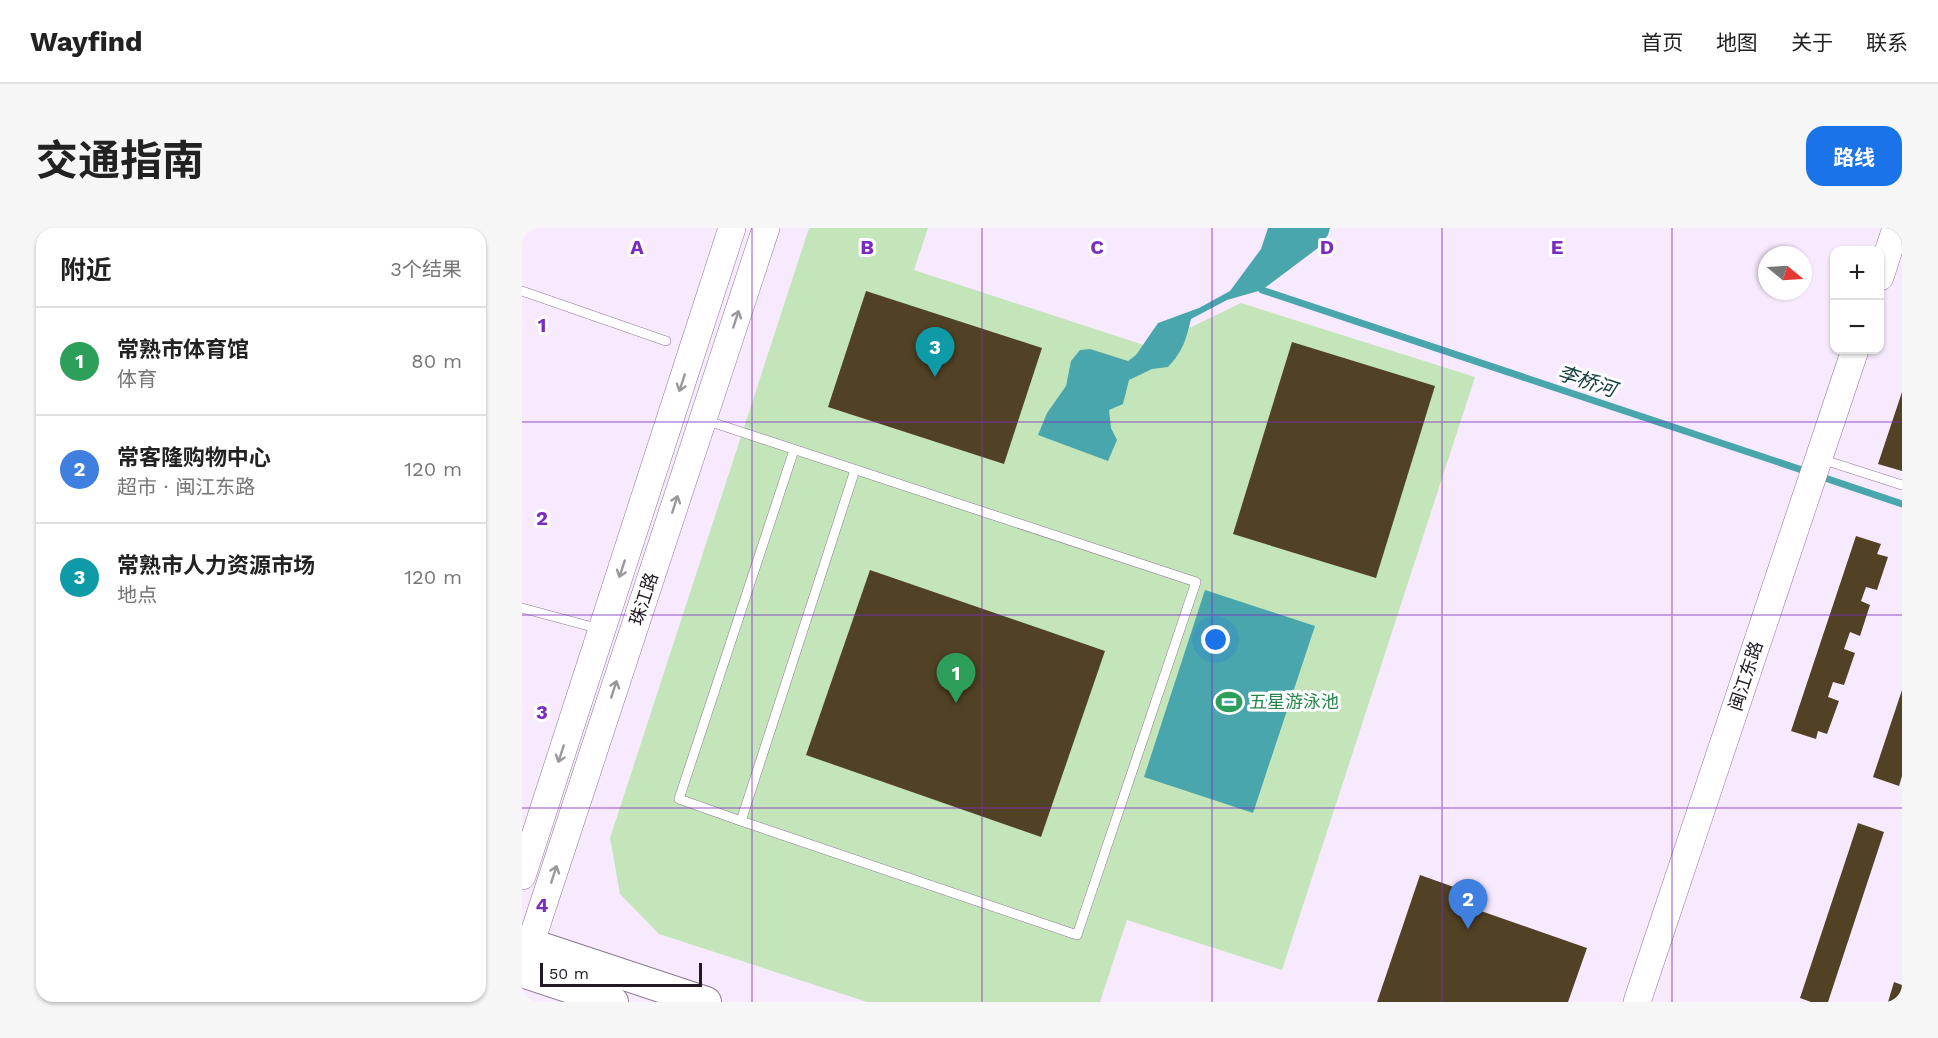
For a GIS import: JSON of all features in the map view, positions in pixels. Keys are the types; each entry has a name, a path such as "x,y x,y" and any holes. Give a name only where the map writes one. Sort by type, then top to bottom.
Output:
{"main road":[{"name":"珠江路","path":"524,957 766,228"},
{"path":"1884,265 1896,228"},
{"name":"珠江路","path":"522,876 602,630 727,230"},
{"name":"闽江东路","path":"1637,1002 1854,354"},
{"path":"524,957 614,1002"},
{"path":"524,957 706,1002"}],"lane":[{"path":"522,291 666,341"},
{"path":"703,419 1196,582 1077,935 679,799 794,450"},
{"path":"1819,458 1902,484"},
{"path":"741,821 855,470"},
{"path":"522,608 602,630"}],"green space":[{"path":"809,228 928,228 914,270 1150,347 1241,303 1475,377 1282,970 1127,920 1100,1002 867,1002 659,934 620,894 610,838"}],"water":[{"path":"1268,228 1330,228 1328,235 1318,248 1262,290 1227,300 1191,319 1183,345 1168,367 1152,369 1129,380 1123,404 1109,410 1111,428 1117,440 1108,461 1038,435 1047,413 1066,386 1071,361 1080,350 1090,349 1128,361 1136,355 1158,323 1199,308 1230,291 1261,249"},
{"name":"五星游泳池","path":"1205,590 1315,626 1253,813 1144,777"}],"building":[{"path":"866,291 1042,348 1004,464 828,407"},
{"path":"1292,342 1435,386 1376,578 1233,534"},
{"path":"1902,392 1902,471 1878,464"},
{"path":"1856,536 1881,544 1877,554 1888,557 1877,590 1866,587 1861,601 1870,605 1860,636 1850,632 1844,649 1855,653 1844,685 1833,682 1828,697 1839,701 1827,734 1818,731 1816,739 1791,731"},
{"path":"870,570 1105,651 1041,837 806,755"},
{"path":"1902,690 1902,776 1899,786 1873,777"},
{"path":"1858,823 1884,832 1828,1002 1811,1002 1800,998"},
{"path":"1420,875 1485,898 1481,911 1587,948 1568,1002 1377,1002"},
{"path":"1894,982 1902,985 1902,1002 1888,1002"}],"waterway":[{"name":"李桥河","path":"1262,290 1808,472"},
{"name":"李桥河","path":"1819,476 1902,504"}],"place":[{"name":"常熟市人力资源市场","path":"935,377"},
{"name":"五星游泳池","path":"1229,702"},
{"name":"常熟市体育馆","path":"956,703"},
{"name":"常客隆购物中心","path":"1468,929"}]}
